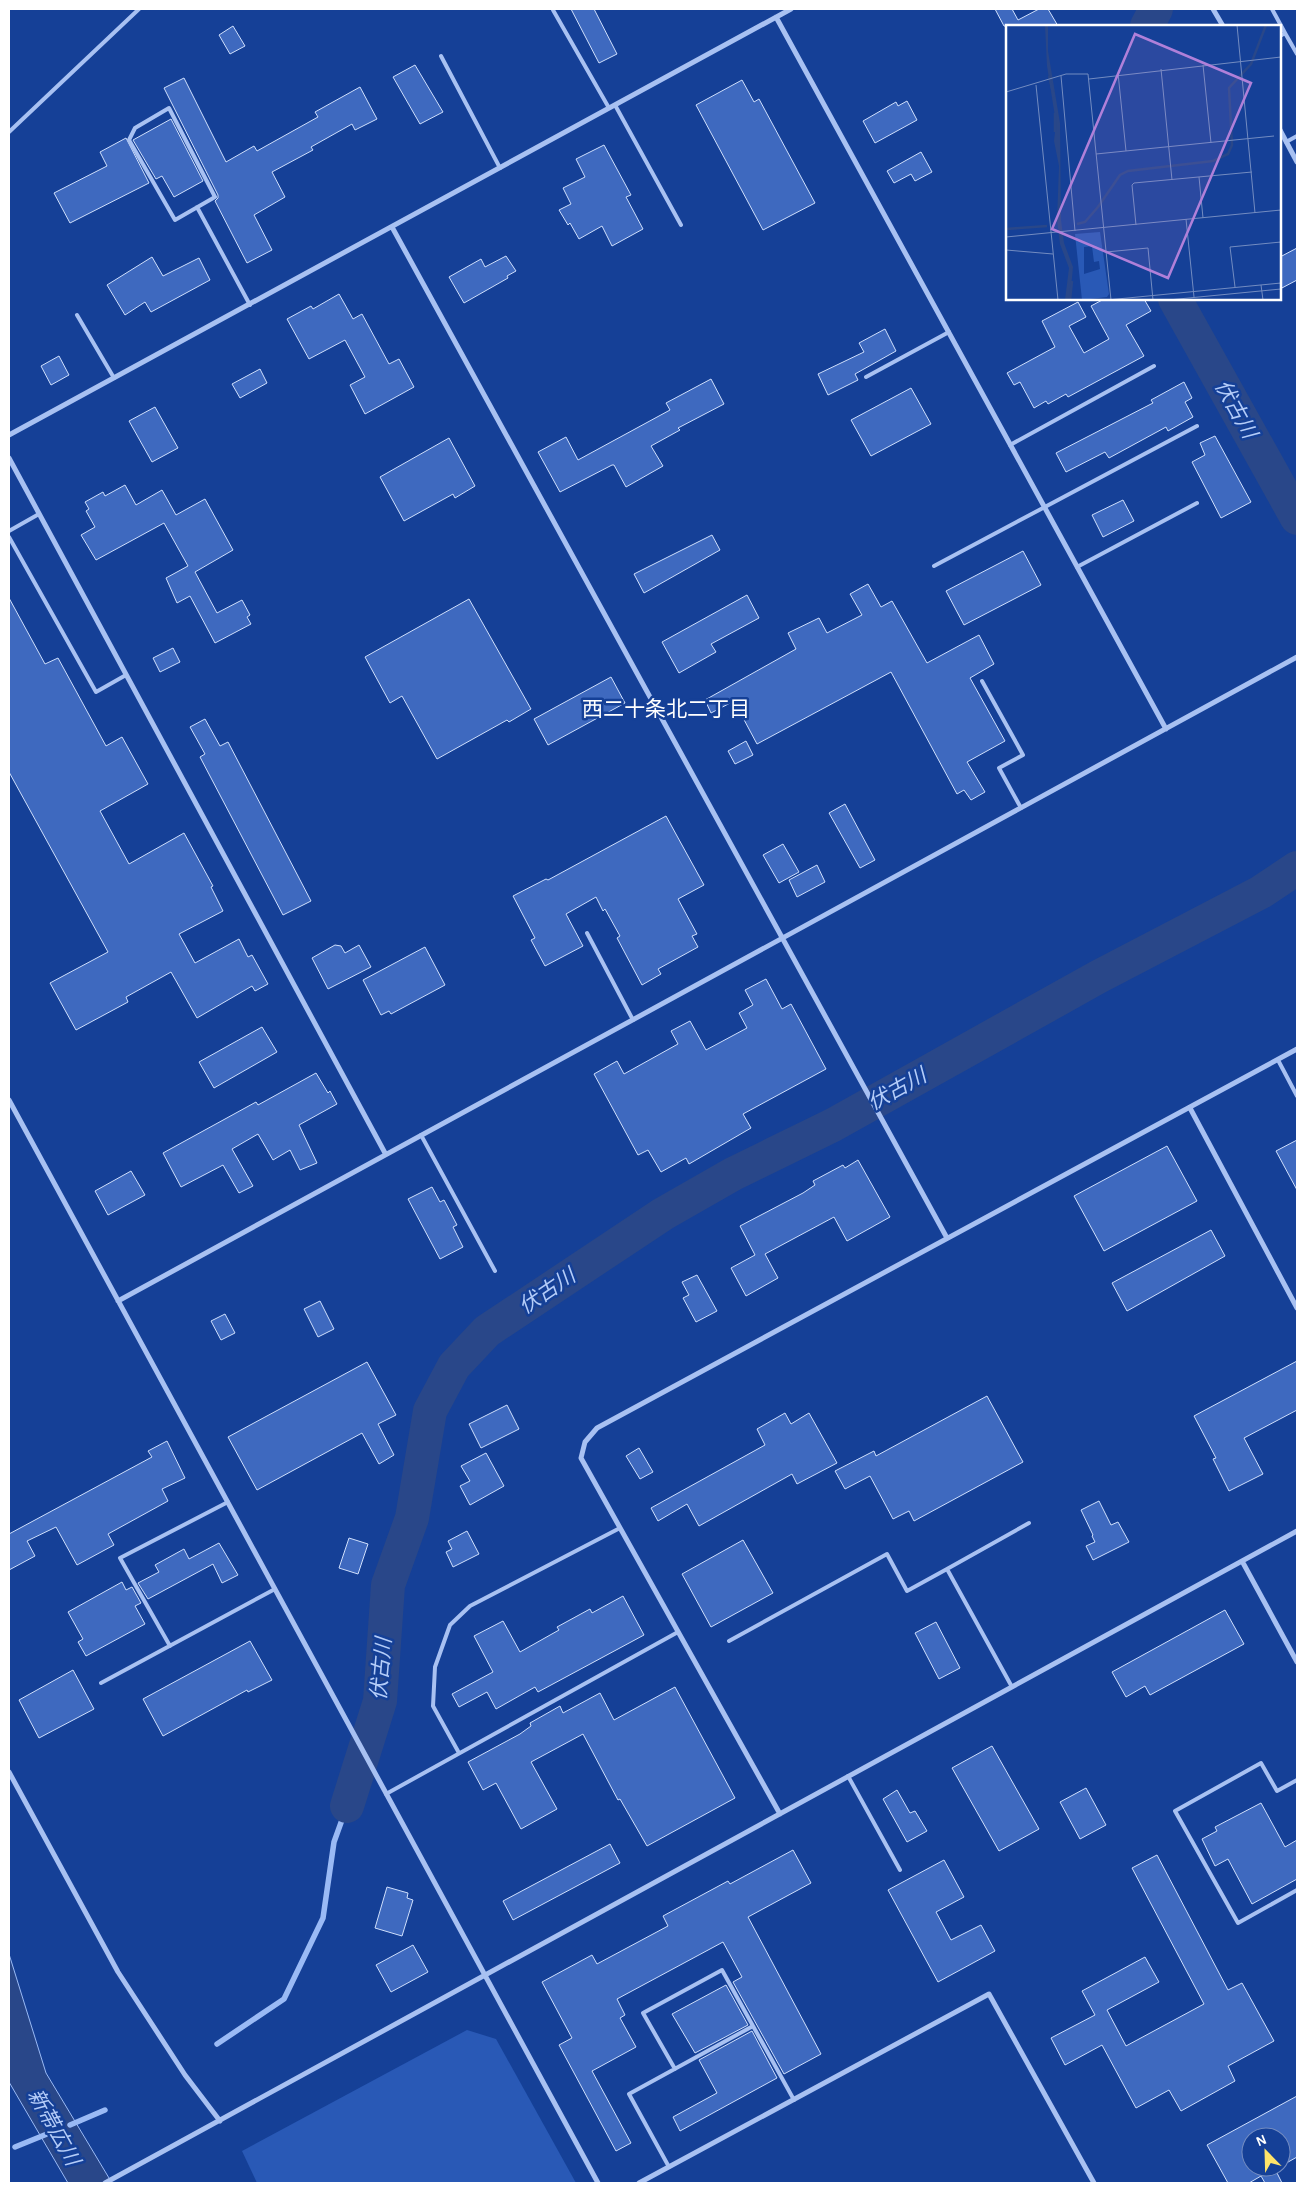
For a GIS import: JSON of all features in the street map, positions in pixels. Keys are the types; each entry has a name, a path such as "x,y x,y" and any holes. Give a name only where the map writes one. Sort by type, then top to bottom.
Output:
{"street":[{"path":"9,435 791,9"},
{"path":"1213,9 1222,25"},
{"path":"776,17 1166,730"},
{"path":"1281,132 1297,162"},
{"path":"392,227 947,1238"},
{"path":"9,458 385,1153"},
{"path":"118,1301 385,1153 783,939 1297,657"},
{"path":"780,1814 581,1458 586,1442 598,1428 1297,1049"},
{"path":"9,1100 598,2183"},
{"path":"1190,1108 1297,1308"},
{"path":"105,2183 1297,1530"},
{"path":"1242,1560 1297,1662"},
{"path":"9,1772 118,1972 185,2075 220,2121"},
{"path":"639,2183 989,1994 1094,2183"}],"lane":[{"path":"9,132 139,9"},
{"path":"1272,9 1281,25"},
{"path":"554,10 681,225"},
{"path":"1281,26 1297,54"},
{"path":"1281,35 1285,33"},
{"path":"441,56 500,168"},
{"path":"169,108 215,197 197,208 175,220 129,140 135,128 169,108"},
{"path":"1286,142 1297,136"},
{"path":"197,208 250,304"},
{"path":"77,314 114,378"},
{"path":"866,377 949,332"},
{"path":"1010,444 1154,366"},
{"path":"934,566 1197,426"},
{"path":"1077,566 1197,503"},
{"path":"9,531 39,514"},
{"path":"9,537 96,692 126,675"},
{"path":"982,681 1023,755 999,768 1021,809"},
{"path":"587,933 633,1020"},
{"path":"1278,1060 1297,1096"},
{"path":"421,1134 495,1272"},
{"path":"170,1646 120,1558 228,1502"},
{"path":"730,1641 887,1554 907,1591 1029,1523"},
{"path":"459,1753 432,1706 435,1667 450,1625 470,1606 620,1528"},
{"path":"947,1569 1012,1687"},
{"path":"101,1683 275,1589"},
{"path":"386,1794 678,1632"},
{"path":"1297,1780 1277,1791 1261,1763 1175,1811 1238,1923 1297,1890"},
{"path":"848,1776 900,1870"},
{"path":"675,2069 643,2013 722,1970 794,2100"},
{"path":"669,2167 628,2094 753,2026"}],"shaded area":[{"path":"467,2030 496,2039 576,2183 257,2183 242,2151"}],"water":[{"name":"新帯広川","path":"9,1954 46,2073 112,2183 68,2183 9,2082"}],"building":[{"path":"571,9 594,9 617,54 599,63"},
{"path":"995,9 1012,9 1018,20 1039,9 1048,9 1057,25 1006,25 1004,26"},
{"path":"233,26 245,46 230,54 219,35"},
{"path":"415,65 443,112 420,124 393,77"},
{"path":"184,78 226,162 254,146 257,151 318,117 315,112 360,87 377,119 355,130 352,124 311,147 313,150 272,172 285,197 254,215 272,250 247,263 215,201 218,195 164,88"},
{"path":"742,80 754,102 759,99 815,203 763,230 696,105"},
{"path":"907,101 917,120 875,143 863,121 896,102 898,106"},
{"path":"171,119 203,181 174,197 162,176 156,179 133,140"},
{"path":"126,138 149,183 70,223 54,193 107,166 100,152"},
{"path":"604,145 631,195 626,197 643,229 612,246 602,226 579,239 570,223 568,225 559,210 571,204 563,188 585,177 576,159"},
{"path":"921,152 932,172 915,181 911,174 894,183 887,171"},
{"path":"1297,248 1297,280 1281,288 1281,256"},
{"path":"506,256 516,271 507,276 508,278 464,303 449,277 481,259 485,267"},
{"path":"152,257 163,276 199,258 210,280 151,312 145,302 125,315 107,285"},
{"path":"339,294 353,319 362,314 389,364 399,359 414,387 365,414 350,385 365,377 345,340 309,359 287,319 311,306 313,309"},
{"path":"1102,300 1145,300 1151,311 1126,325 1144,356 1068,397 1066,394 1048,404 1046,401 1034,408 1020,382 1014,385 1007,373 1055,347 1042,321 1078,302 1086,317 1069,326 1084,353 1109,339 1091,306"},
{"path":"885,329 896,351 855,374 858,380 828,395 818,374 864,352 859,343"},
{"path":"59,356 69,375 51,385 41,366"},
{"path":"260,369 267,383 240,398 232,384"},
{"path":"711,379 724,404 678,428 680,430 651,446 663,466 626,487 614,465 612,465 560,492 538,452 566,437 578,460 670,410 666,403"},
{"path":"1184,382 1192,398 1185,402 1193,417 1168,431 1166,427 1109,458 1105,452 1066,472 1056,453 1153,403 1151,400"},
{"path":"911,388 931,424 871,456 851,420"},
{"path":"155,407 178,448 152,462 129,421"},
{"path":"1215,436 1251,502 1221,518 1192,462 1205,455 1200,443"},
{"path":"449,438 475,486 455,498 453,494 404,521 380,477"},
{"path":"125,485 136,505 162,490 176,515 205,499 233,550 195,572 217,613 242,600 250,615 247,617 251,624 215,643 190,596 177,603 166,578 188,566 164,523 96,560 81,535 95,527 86,511 89,509 85,502 103,492 105,496"},
{"path":"1123,500 1134,521 1103,537 1092,515"},
{"path":"712,535 720,550 644,593 634,574"},
{"path":"1023,551 1041,585 964,625 946,591"},
{"path":"868,584 881,607 892,601 927,663 979,635 994,664 970,678 1005,741 967,762 985,792 971,800 964,790 957,794 891,672 757,744 734,701 711,713 705,700 796,649 788,633 819,618 827,633 862,615 850,594"},
{"path":"747,595 759,618 711,644 716,652 679,673 662,642"},
{"path":"9,598 45,664 58,658 106,746 122,737 148,784 100,811 129,864 184,833 213,886 211,887 223,911 179,934 195,963 239,939 248,957 252,955 268,984 255,991 252,986 197,1018 171,972 126,997 128,1002 76,1030 50,983 108,952 9,772"},
{"path":"469,599 531,709 509,722 507,720 437,759 402,696 390,703 365,657"},
{"path":"173,648 180,662 160,672 153,658"},
{"path":"611,677 625,703 548,745 534,719"},
{"path":"205,719 220,746 228,742 311,901 283,915 200,757 205,754 190,727"},
{"path":"746,741 753,755 735,764 728,751"},
{"path":"845,804 875,860 860,868 829,813"},
{"path":"666,816 704,885 678,899 697,934 692,936 698,947 658,969 661,974 642,985 617,938 620,936 596,897 566,914 583,946 545,966 531,940 535,938 513,896 546,879 548,880"},
{"path":"783,844 799,872 779,883 763,855"},
{"path":"817,865 825,882 797,897 789,880"},
{"path":"335,945 341,946 345,953 359,945 371,967 328,989 312,958"},
{"path":"425,947 445,985 391,1014 389,1011 381,1015 363,980"},
{"path":"766,979 782,1009 791,1004 826,1069 743,1114 751,1128 689,1164 686,1158 661,1172 648,1150 638,1155 594,1074 617,1061 624,1074 678,1044 671,1031 690,1021 706,1050 747,1028 739,1013 753,1005 745,990"},
{"path":"262,1027 277,1052 214,1088 199,1062"},
{"path":"316,1073 337,1104 299,1125 317,1163 300,1170 290,1150 273,1160 258,1134 232,1149 253,1186 239,1193 223,1165 181,1187 163,1153 256,1102 258,1105"},
{"path":"1297,1140 1297,1190 1276,1151"},
{"path":"1167,1146 1197,1201 1104,1251 1074,1196"},
{"path":"858,1160 890,1217 847,1241 834,1217 765,1254 778,1278 746,1296 731,1268 755,1255 740,1226 803,1193 815,1185 813,1181 843,1165 845,1168"},
{"path":"131,1171 145,1195 108,1215 95,1191"},
{"path":"432,1187 440,1202 444,1200 457,1225 453,1227 463,1247 440,1259 408,1199"},
{"path":"1211,1230 1225,1256 1127,1311 1112,1283"},
{"path":"697,1275 717,1311 696,1322 683,1298 689,1295 682,1282"},
{"path":"320,1301 334,1329 318,1337 304,1309"},
{"path":"225,1314 235,1333 221,1340 211,1321"},
{"path":"1297,1361 1297,1410 1244,1438 1263,1474 1229,1491 1213,1459 1216,1458 1194,1416"},
{"path":"367,1362 396,1415 378,1424 394,1455 379,1464 362,1433 257,1490 228,1437"},
{"path":"987,1396 1023,1462 914,1521 909,1511 893,1519 870,1476 845,1489 835,1471 874,1451 876,1456"},
{"path":"507,1405 519,1429 481,1448 469,1424"},
{"path":"785,1413 791,1424 809,1413 837,1463 797,1484 792,1474 699,1526 687,1504 658,1521 651,1508 765,1445 757,1429"},
{"path":"167,1441 185,1478 162,1489 168,1501 108,1534 114,1545 77,1565 56,1527 27,1541 35,1556 9,1570 9,1534 152,1457 148,1451"},
{"path":"639,1448 653,1472 640,1479 626,1456"},
{"path":"486,1453 504,1486 470,1505 460,1486 470,1481 461,1466"},
{"path":"1099,1501 1111,1525 1118,1522 1129,1542 1093,1560 1086,1546 1095,1542 1081,1510"},
{"path":"467,1531 479,1554 453,1567 446,1552 452,1549 448,1541"},
{"path":"349,1538 368,1544 358,1574 339,1568"},
{"path":"743,1540 773,1593 711,1627 682,1574"},
{"path":"219,1543 238,1575 222,1583 213,1564 148,1599 138,1583 159,1572 155,1565 184,1549 189,1559"},
{"path":"122,1582 126,1590 132,1587 141,1603 135,1606 145,1624 86,1656 78,1642 83,1639 68,1612"},
{"path":"623,1596 644,1635 538,1692 535,1687 496,1709 487,1692 459,1707 452,1694 493,1672 474,1636 503,1621 520,1652 559,1630 557,1627 590,1609 592,1613"},
{"path":"1225,1610 1244,1644 1150,1695 1145,1686 1126,1697 1112,1672"},
{"path":"936,1622 960,1668 939,1679 915,1633"},
{"path":"250,1641 272,1680 248,1692 247,1690 163,1736 143,1699"},
{"path":"73,1670 94,1709 39,1738 19,1700"},
{"path":"675,1687 735,1798 647,1846 620,1799 618,1800 583,1734 531,1762 557,1809 521,1829 496,1783 483,1790 468,1762 520,1734 531,1726 530,1723 560,1706 563,1713 600,1693 614,1720"},
{"path":"992,1746 1039,1829 999,1851 952,1768"},
{"path":"1086,1788 1106,1825 1080,1839 1060,1802"},
{"path":"897,1790 910,1813 915,1811 927,1831 907,1842 883,1799"},
{"path":"1261,1803 1285,1847 1297,1840 1297,1879 1252,1904 1228,1859 1215,1866 1202,1839 1217,1831 1215,1827"},
{"path":"610,1844 620,1863 513,1920 503,1901"},
{"path":"793,1850 811,1883 748,1917 821,2054 784,2074 733,1982 742,1977 723,1942 617,1999 625,2015 620,2018 636,2047 592,2071 631,2143 616,2151 559,2045 572,2038 542,1982 592,1955 597,1964 668,1926 663,1916 728,1881 730,1884"},
{"path":"1157,1855 1228,1990 1242,1983 1274,2041 1228,2066 1235,2081 1181,2111 1169,2090 1136,2108 1102,2045 1065,2065 1051,2038 1095,2015 1082,1991 1145,1957 1159,1982 1107,2010 1126,2046 1204,2004 1132,1868"},
{"path":"944,1860 964,1897 936,1912 951,1940 981,1925 995,1951 938,1982 888,1890"},
{"path":"387,1887 408,1893 407,1898 413,1900 402,1936 375,1928"},
{"path":"413,1945 428,1972 391,1992 376,1965"},
{"path":"726,1985 748,2025 695,2053 672,2014"},
{"path":"752,2031 777,2078 680,2131 673,2117 717,2093 699,2060"},
{"path":"1297,2096 1297,2157 1291,2160 1291,2127 1241,2127 1241,2177 1259,2177 1249,2183 1228,2183 1207,2145"},
{"path":"1262,2177 1279,2177 1282,2183 1265,2183"}],"waterway":[{"name":"伏古川","path":"1148,25 1156,9"},
{"name":"伏古川","path":"1176,300 1297,518"},
{"name":"伏古川","path":"347,1806 380,1701 388,1585 412,1518 430,1411 454,1366 487,1331 663,1214 733,1174 833,1125 1098,977 1261,892 1297,868"},
{"name":"伏古川","path":"217,2044 284,1999 323,1918 334,1842 347,1806"},
{"name":"伏古川","path":"70,2125 105,2110"},
{"name":"伏古川","path":"15,2147 47,2134"}],"district":[{"name":"西二十条北二丁目","path":"666,709"}]}
